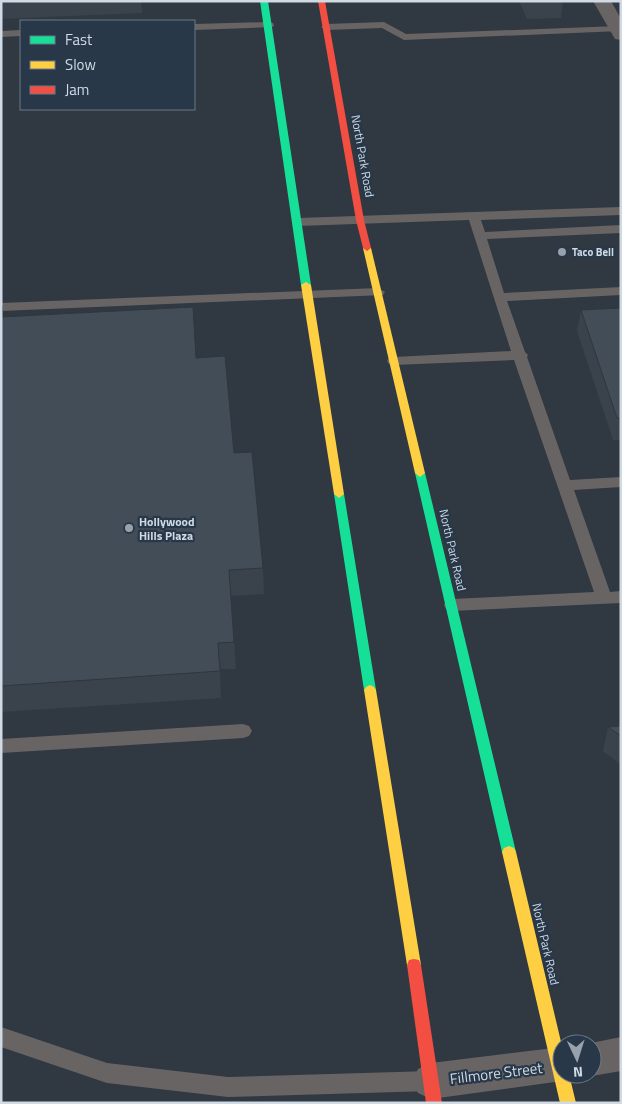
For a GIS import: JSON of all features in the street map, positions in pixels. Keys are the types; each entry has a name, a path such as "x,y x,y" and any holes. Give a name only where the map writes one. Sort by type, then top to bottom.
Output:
{"street":[{"path":"264,1 298,222 307,296 433,1092"},
{"name":"North Park Road","path":"321,1 360,220 452,605 563,1034"},
{"path":"602,1 619,32"},
{"name":"Fillmore Street","path":"602,1057 621,1054"},
{"name":"Fillmore Street","path":"433,1092 552,1067"},
{"name":"North Park Road","path":"568,1103 569,1084"}],"lane":[{"path":"195,27 269,25"},
{"path":"326,27 384,25 404,38 619,32"},
{"path":"1,34 20,33"},
{"path":"298,222 621,211"},
{"path":"452,605 612,597 564,485 499,297 474,216"},
{"path":"480,236 621,229"},
{"path":"499,297 621,291"},
{"path":"1,307 378,292"},
{"path":"394,361 520,355"},
{"path":"564,485 621,482"},
{"path":"1,746 243,730"},
{"path":"1,1038 107,1073 228,1088 433,1092"}],"building":[{"name":"Hollywood Hills Plaza","path":"193,307 196,358 225,356 234,453 252,452 263,568 229,570 234,642 218,643 220,671 1,686 1,317"},
{"path":"621,308 621,418 617,418 581,310"},
{"path":"621,726 621,736 608,727"}],"traffic: fast":[{"path":"264,1 306,285"},
{"path":"420,473 509,852"},
{"path":"339,494 370,690"}],"traffic: slow":[{"path":"367,248 420,473"},
{"path":"306,285 339,494"},
{"path":"370,690 414,965"},
{"path":"509,852 568,1103"}],"traffic: jam":[{"path":"321,1 360,220 367,248"},
{"path":"414,965 434,1103"}],"place":[{"name":"Taco Bell","path":"562,252"},
{"name":"Hollywood Hills Plaza","path":"129,528"}]}
